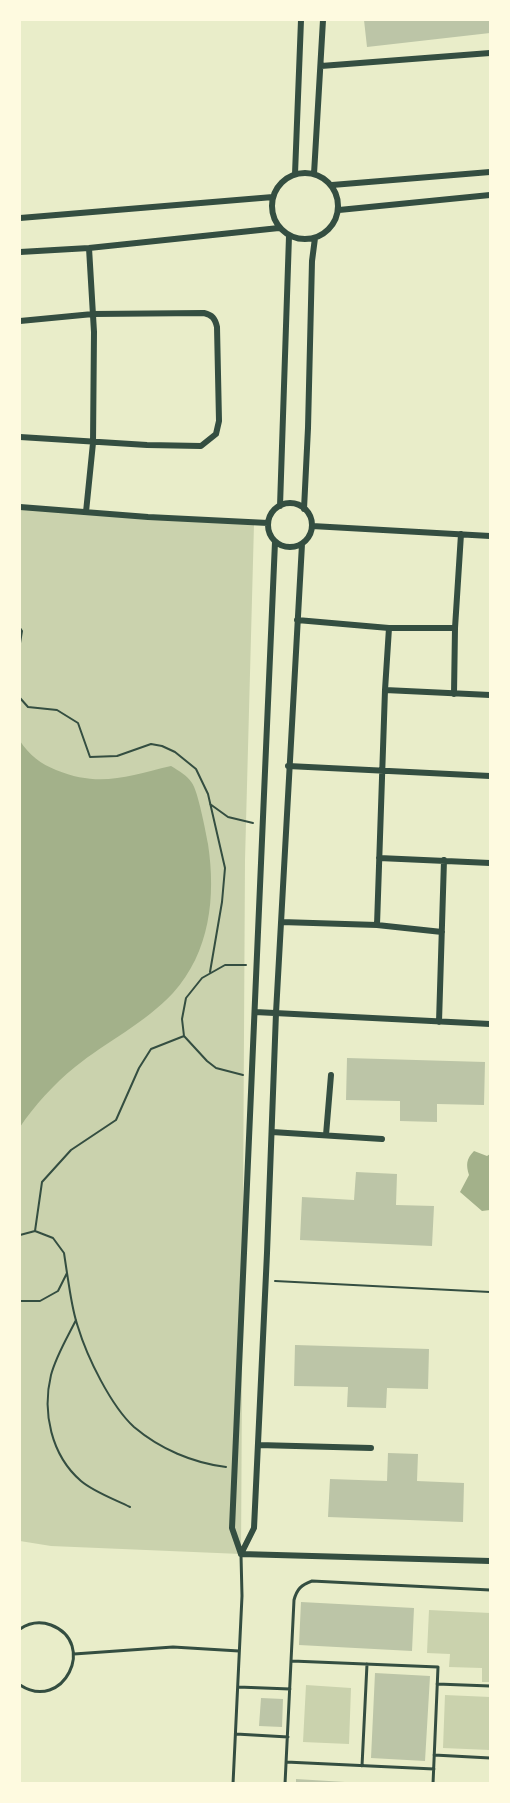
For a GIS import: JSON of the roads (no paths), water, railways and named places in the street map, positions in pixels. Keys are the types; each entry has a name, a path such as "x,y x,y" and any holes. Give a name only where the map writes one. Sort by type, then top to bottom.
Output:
{"street":[{"path":"296,174 302,20"},
{"path":"314,174 323,20"},
{"path":"321,66 490,53"},
{"path":"332,185 490,172"},
{"path":"296,174 314,174 332,185 338,196 339,210 335,222 327,232 315,238 302,240 290,236 279,228 273,217 273,197 275,190 284,180 296,174"},
{"path":"339,210 490,195"},
{"path":"20,218 273,197"},
{"path":"20,252 89,248 279,228"},
{"path":"280,506 290,236"},
{"path":"304,508 292,504 280,506 272,513 268,523 269,533 275,542 285,547 302,544 307,539 312,526 311,519 304,508 312,261 315,238"},
{"path":"86,512 93,442 93,314 89,248"},
{"path":"20,321 93,314 204,312 211,315 217,327 219,421 216,434 201,446 20,437"},
{"path":"20,507 268,523"},
{"path":"312,526 490,536"},
{"path":"454,694 455,628 461,534"},
{"path":"241,1554 232,1528 234,1468 275,542"},
{"path":"241,1554 254,1528 288,766 302,544"},
{"path":"297,620 390,628 455,628"},
{"path":"377,926 385,690 390,628"},
{"path":"385,690 490,695"},
{"path":"288,766 490,776"},
{"path":"379,858 490,862"},
{"path":"439,1022 444,861"},
{"path":"281,922 377,926 442,932"},
{"path":"255,1012 490,1024"},
{"path":"326,1135 331,1075"},
{"path":"272,1132 382,1139"},
{"path":"258,1445 371,1448"},
{"path":"241,1554 490,1561"}],"lane":[{"path":"233,1784 242,1596 241,1554"},
{"path":"285,1784 294,1600 296,1592 302,1585 312,1581 490,1590"},
{"path":"20,1629 35,1623 46,1623 57,1627 65,1634 74,1654 73,1666 68,1677 59,1685 48,1690 37,1691 20,1685"},
{"path":"74,1654 173,1647 240,1651"},
{"path":"292,1661 438,1667 433,1784"},
{"path":"362,1766 367,1664"},
{"path":"437,1684 490,1686"},
{"path":"238,1687 290,1689"},
{"path":"236,1734 288,1737"},
{"path":"434,1755 490,1758"},
{"path":"286,1762 434,1769"}]}
